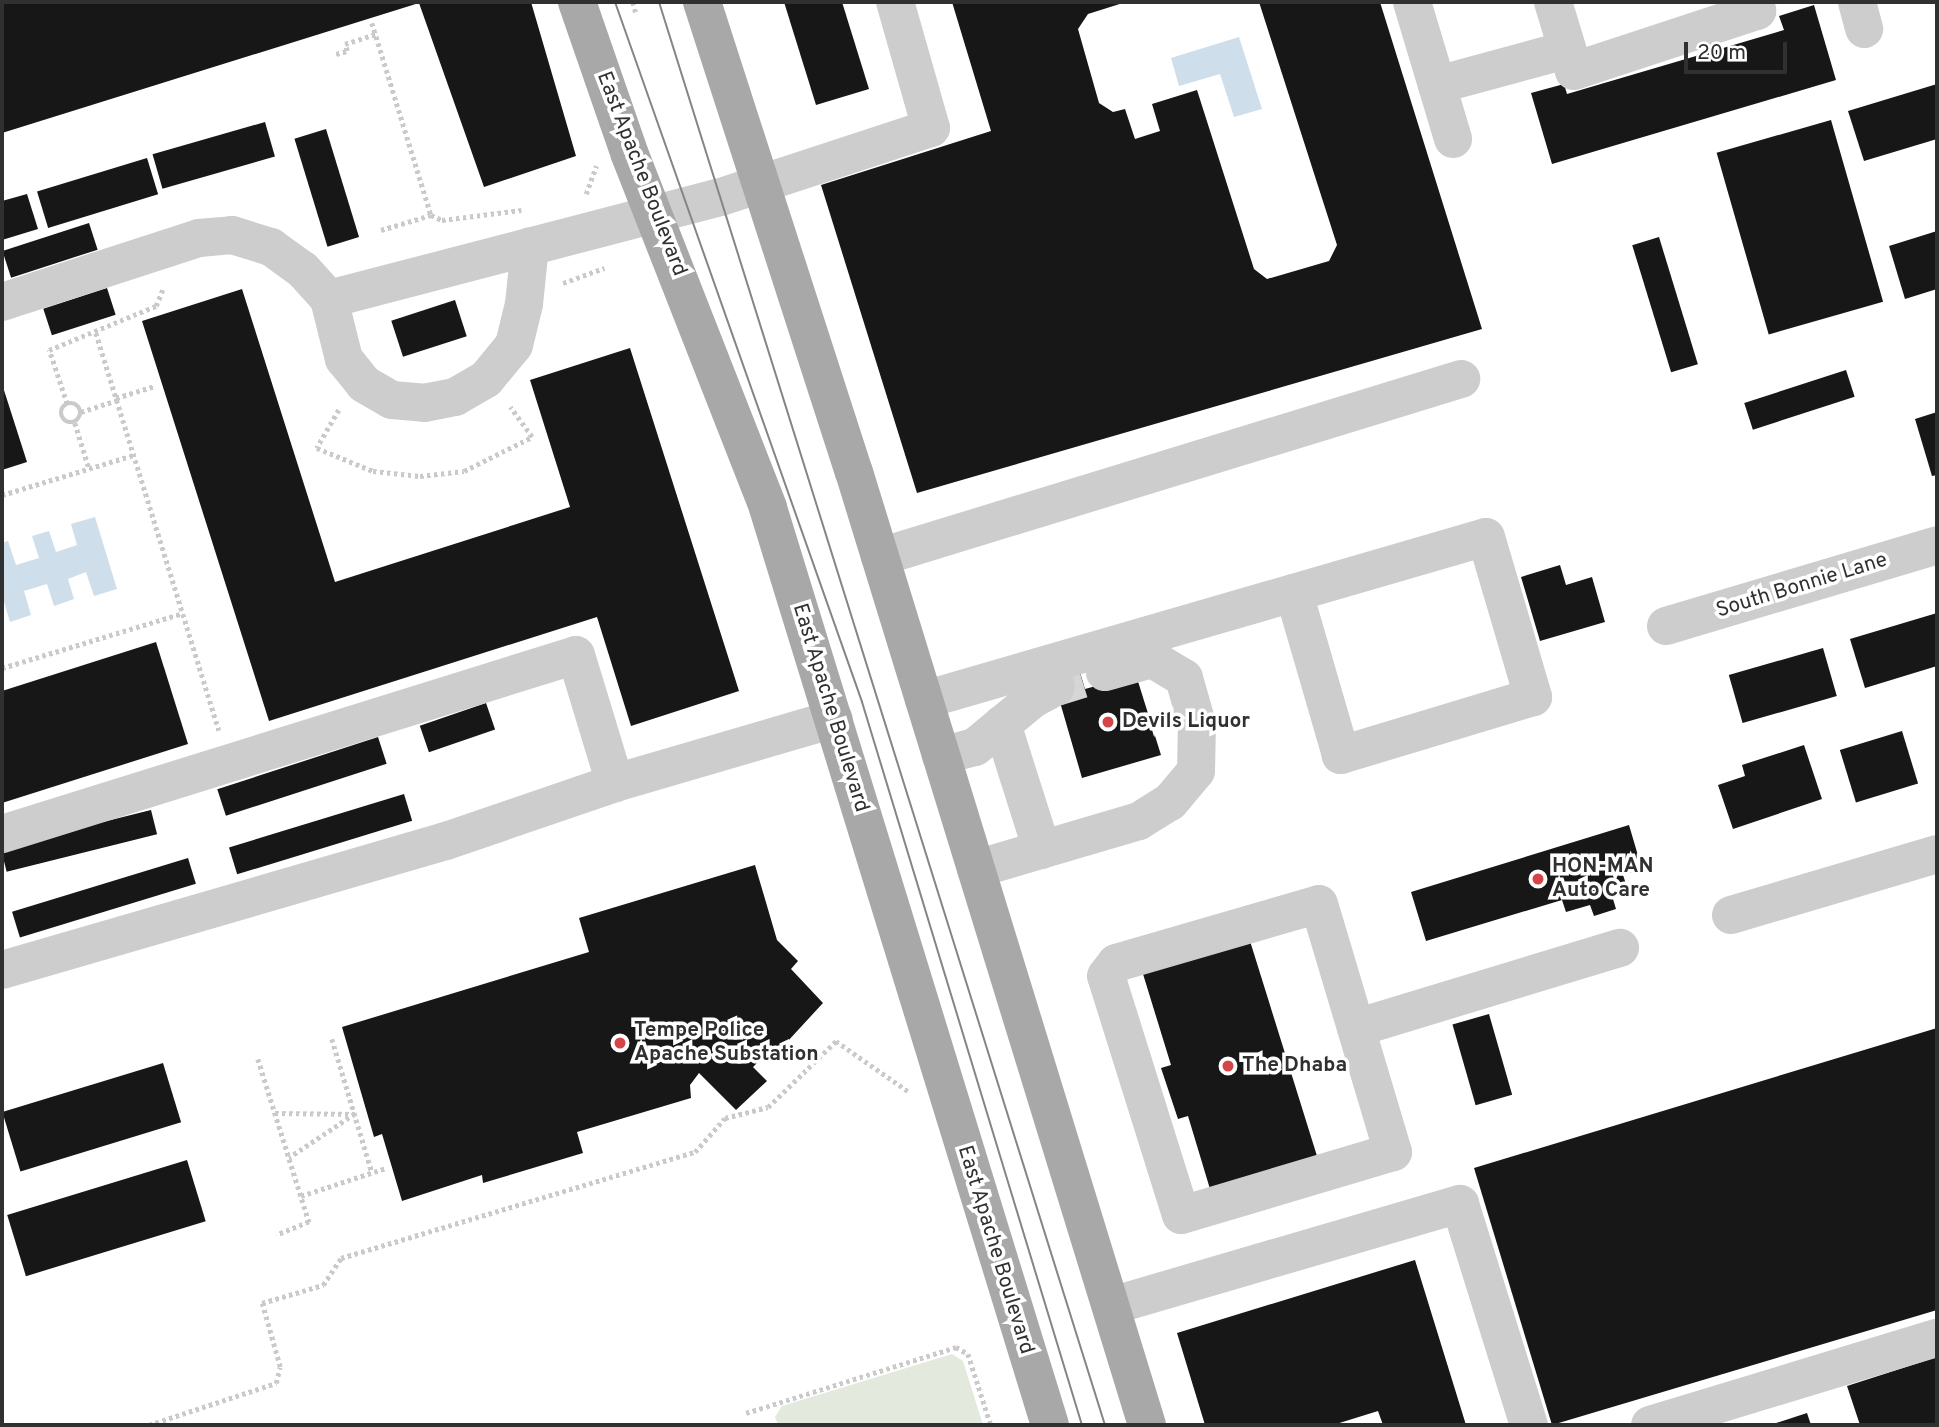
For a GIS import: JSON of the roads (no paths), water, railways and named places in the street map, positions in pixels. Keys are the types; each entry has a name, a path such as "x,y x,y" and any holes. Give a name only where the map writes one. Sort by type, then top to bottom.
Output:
{"main road":[{"name":"East Apache Boulevard","path":"578,2 630,155 657,213 754,471 834,719 1050,1425"},
{"path":"702,2 880,556 1147,1425"}],"street":[{"path":"329,299 530,228 657,213 761,183 931,128 894,2"},
{"path":"1412,2 1453,139"},
{"path":"1553,2 1574,71 1757,12 1755,2"},
{"path":"1437,85 1566,50"},
{"path":"2,302 199,238 232,235 271,247 303,270 329,299 344,359 364,384 392,400 424,403 455,397 486,379 514,345 524,304 530,228"},
{"path":"880,556 1461,379"},
{"path":"924,700 1486,537 1533,697 1341,755 1294,593"},
{"name":"South Bonnie Lane","path":"1666,626 1937,545"},
{"path":"2,834 576,655 615,783"},
{"path":"941,756 975,747 1002,724 1069,683 1152,659 1184,678 1197,724 1196,771 1170,802 1139,821 976,869"},
{"path":"2,970 446,841 615,783 834,719"},
{"path":"1002,724 1042,850"},
{"path":"1731,915 1937,854"},
{"path":"1319,904 1356,1028 1393,1153 1181,1215 1106,976 1116,963 1319,904"},
{"path":"1356,1028 1620,948"},
{"path":"1111,1306 1460,1204 1530,1425"},
{"path":"1650,1425 1937,1338"}],"water":[{"path":"1239,37 1262,109 1234,117 1220,74 1179,86 1171,58"},
{"path":"95,517 117,589 94,596 86,572 68,579 74,599 54,606 47,584 24,591 31,615 10,622 2,595 2,543 8,541 16,565 39,558 32,536 49,531 56,552 77,545 71,524"}],"tunnel":[{"path":"1056,687 1082,679"}],"tram line":[{"path":"615,2 862,702 1082,1425"},
{"path":"659,2 1105,1425"}],"place":[{"name":"Devils Liquor","path":"1108,722"},
{"name":"HON-MAN Auto Care","path":"1538,879"},
{"name":"Tempe Police Apache Substation","path":"620,1043"},
{"name":"The Dhaba","path":"1228,1066"}]}
